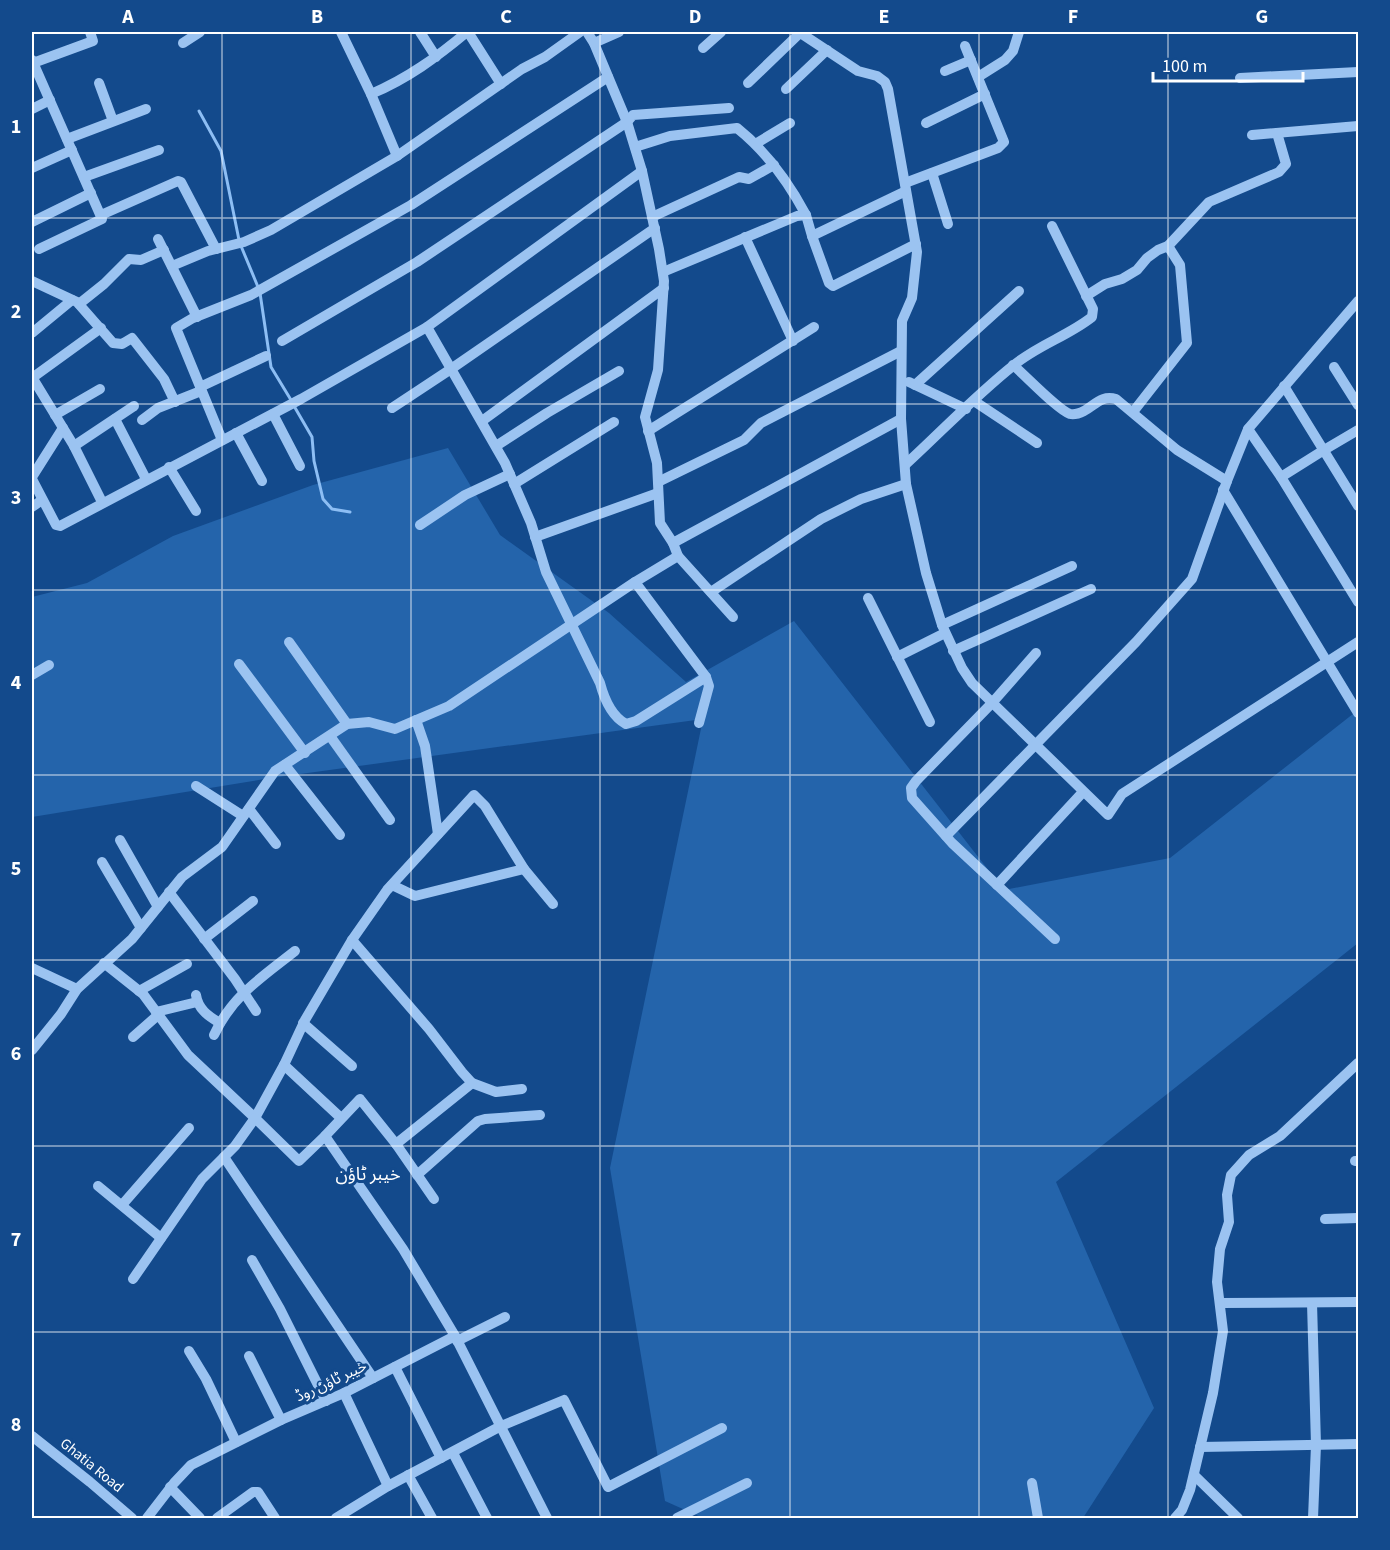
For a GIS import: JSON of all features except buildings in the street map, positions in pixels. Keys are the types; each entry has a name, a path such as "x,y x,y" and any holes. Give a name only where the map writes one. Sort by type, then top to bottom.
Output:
{"street":[{"path":"39,249 102,219 32,61 93,41 90,32"},
{"path":"183,43 200,32"},
{"path":"341,32 397,156"},
{"path":"420,32 436,57"},
{"path":"370,94 396,84 436,57 467,32 501,84"},
{"path":"172,266 271,230 397,156 580,32"},
{"path":"587,32 594,43 627,122 642,171 663,272 664,288 658,370 645,417 657,463 660,523 673,543 678,556 733,617"},
{"path":"594,43 619,32"},
{"path":"704,48 721,32"},
{"path":"748,83 800,32 858,71 877,76 885,82 917,252 912,298 902,321 901,419 906,484 926,573 943,629 972,683 1108,815 1122,794 1359,642"},
{"path":"978,77 1005,60 1013,51 1019,32"},
{"path":"812,236 932,173 998,148 1004,142 965,46"},
{"path":"786,89 827,50"},
{"path":"945,71 971,60"},
{"path":"1240,78 1359,72"},
{"path":"222,440 176,328 263,289 411,205 608,77"},
{"path":"99,83 113,121"},
{"path":"926,123 985,94"},
{"path":"32,109 50,100"},
{"path":"282,341 417,262 627,122 633,115 729,108"},
{"path":"67,139 146,109"},
{"path":"757,143 790,123"},
{"path":"1252,135 1359,126"},
{"path":"634,147 670,136 737,128 757,143 792,189 806,215 829,283 833,286 916,244"},
{"path":"1086,296 1105,284 1122,279 1137,270 1147,258 1168,246 1209,202 1284,168 1286,164 1277,133"},
{"path":"32,168 72,150"},
{"path":"84,177 159,150"},
{"path":"652,217 739,177 749,179 774,165"},
{"path":"63,428 32,478 56,525 60,526 301,399 427,327 642,171"},
{"path":"932,173 948,224"},
{"path":"101,215 178,181 181,182 216,249"},
{"path":"32,222 92,194"},
{"path":"663,272 798,216 806,215"},
{"path":"905,465 1013,365 1040,346 1092,317 1093,309 1052,226"},
{"path":"392,408 655,228"},
{"path":"746,237 793,341"},
{"path":"158,239 197,317"},
{"path":"1133,412 1187,343 1180,265 1168,246"},
{"path":"32,333 104,284 129,259 141,260 164,250"},
{"path":"32,282 76,302 113,343 122,344 132,338 164,379 175,402"},
{"path":"482,421 664,288"},
{"path":"915,385 1019,291"},
{"path":"946,836 1136,642 1192,579 1248,429 1359,301"},
{"path":"427,327 496,446 512,479 546,572 600,683 604,698 620,721 626,724 636,721 706,677"},
{"path":"648,430 814,327"},
{"path":"101,328 32,377 74,446 102,502"},
{"path":"658,482 744,440 761,423 901,351"},
{"path":"142,420 158,408 175,402 266,356"},
{"path":"1013,365 1061,408 1071,414 1081,413 1108,396 1116,399 1177,450 1225,486 1359,713"},
{"path":"1334,368 1359,405"},
{"path":"496,446 619,371"},
{"path":"901,378 970,405 1037,443"},
{"path":"1284,386 1359,506"},
{"path":"55,415 100,389"},
{"path":"74,446 134,406"},
{"path":"273,414 300,466"},
{"path":"115,419 146,479"},
{"path":"673,543 901,419"},
{"path":"420,525 473,490 512,479 614,422"},
{"path":"1248,429 1281,477 1359,602"},
{"path":"1281,477 1359,430"},
{"path":"236,433 262,481"},
{"path":"169,467 196,511"},
{"path":"711,592 820,519 861,499 906,484"},
{"path":"535,537 658,494"},
{"path":"32,507 42,500"},
{"path":"32,1050 61,1014 77,989 141,928 182,876 222,847 275,771 347,724 369,722 395,729 449,706 635,582 678,556"},
{"path":"897,657 943,629 1072,566"},
{"path":"635,582 706,677 709,686 699,723"},
{"path":"953,651 1091,589"},
{"path":"868,598 930,722"},
{"path":"289,642 347,724"},
{"path":"1036,653 992,703 924,772 912,788 912,798 946,836 1055,939"},
{"path":"239,664 305,753"},
{"path":"32,675 49,665"},
{"path":"416,720 425,746 438,834"},
{"path":"330,736 390,820"},
{"path":"285,765 340,834"},
{"path":"196,786 246,813 276,844"},
{"path":"997,885 1083,792"},
{"path":"133,1279 202,1179 224,1157 255,1118 284,1065 303,1023 352,940 392,885 474,795 485,806 524,869 553,904"},
{"path":"120,840 158,907"},
{"path":"102,862 141,928"},
{"path":"392,885 415,896 524,869"},
{"path":"169,892 256,1011"},
{"path":"204,939 253,901"},
{"path":"352,940 472,1083 496,1092 522,1089"},
{"path":"214,1035 243,992 295,951"},
{"path":"104,963 139,991 188,1055 299,1161 360,1099 396,1144 434,1199"},
{"path":"139,991 187,964"},
{"path":"32,968 77,989"},
{"path":"133,1037 157,1013 196,998 207,1015 220,1023"},
{"path":"303,1023 352,1066"},
{"path":"1175,1518 1182,1510 1190,1490 1213,1393 1223,1331 1217,1282 1220,1249 1228,1222 1227,1195 1231,1175 1249,1155 1280,1136 1359,1063"},
{"path":"284,1065 341,1118"},
{"path":"396,1144 472,1083"},
{"path":"417,1175 478,1121 540,1115"},
{"path":"122,1205 189,1128"},
{"path":"325,1136 404,1249 456,1338 547,1518"},
{"path":"224,1157 374,1378"},
{"path":"98,1186 161,1238"},
{"path":"1324,1219 1359,1218"},
{"path":"252,1260 280,1309 326,1401"},
{"path":"1221,1303 1359,1302"},
{"path":"1312,1303 1316,1445 1313,1518"},
{"name":"خیبر ٹاؤن روڈ","path":"147,1518 170,1487 191,1465 281,1420 505,1317"},
{"path":"189,1351 206,1379 236,1442"},
{"path":"249,1356 281,1420"},
{"path":"395,1367 441,1458"},
{"path":"344,1393 388,1486"},
{"path":"336,1518 388,1486 501,1426 564,1400 608,1487 722,1428"},
{"name":"Ghatia Road","path":"32,1436 132,1518"},
{"path":"1200,1447 1359,1444"},
{"path":"453,1453 487,1518"},
{"path":"1194,1474 1238,1518"},
{"path":"408,1475 432,1518"},
{"path":"677,1518 747,1483"},
{"path":"1032,1484 1038,1518"},
{"path":"170,1487 200,1518"},
{"path":"217,1518 253,1492 258,1492 275,1518"}],"shaded area":[{"path":"448,448 500,535 609,613 686,682 794,621 1004,890 1170,858 1358,710 1358,943 1056,1182 1154,1408 1083,1518 703,1518 665,1501 610,1168 703,719 271,778 32,817 32,597 87,583 173,536 313,485"}],"waterway":[{"path":"199,111 221,151 239,240"},
{"path":"241,246 258,287"},
{"path":"260,293 271,367 291,400"},
{"path":"294,406 312,437 314,461 323,499 332,509 350,512"}],"district":[{"name":"خیبر ٹاؤن","path":"368,1174"}]}
